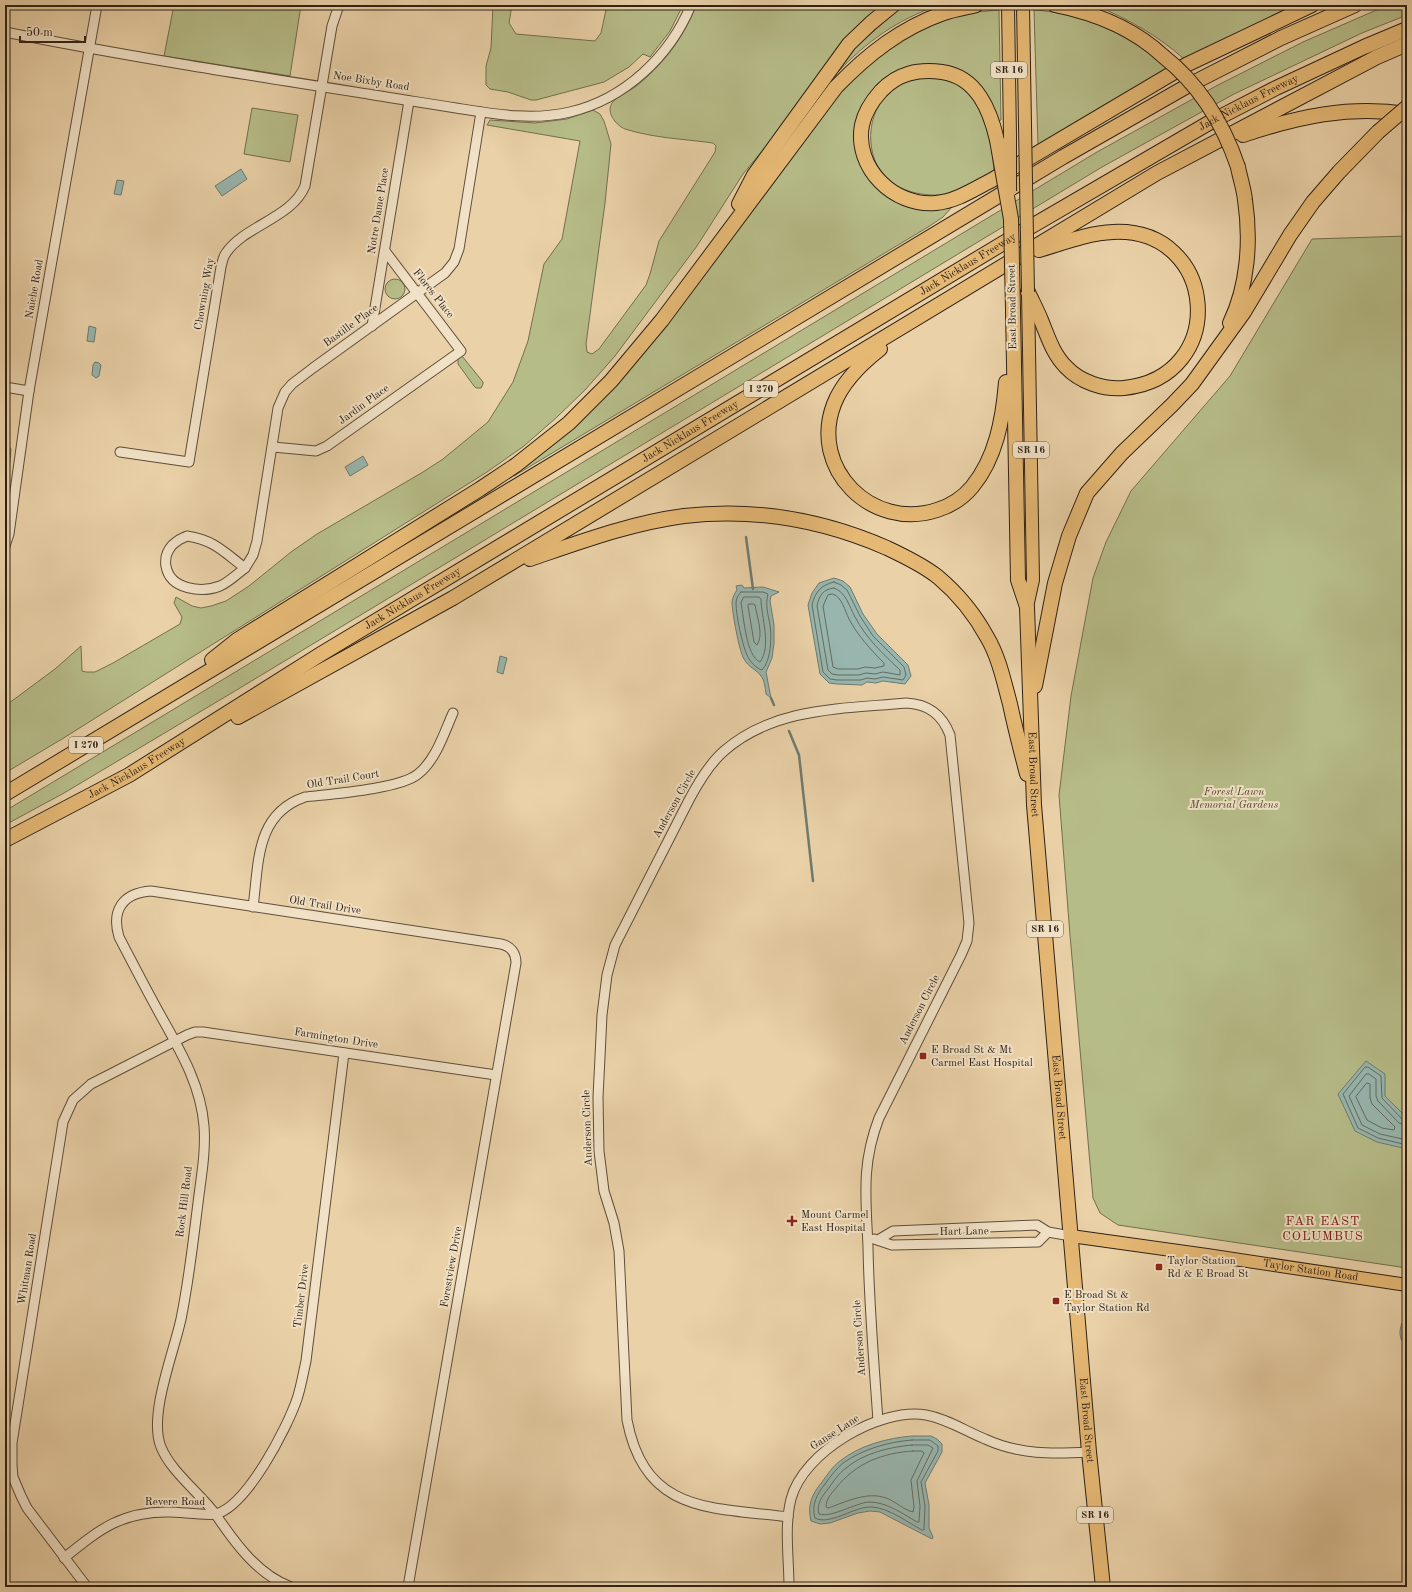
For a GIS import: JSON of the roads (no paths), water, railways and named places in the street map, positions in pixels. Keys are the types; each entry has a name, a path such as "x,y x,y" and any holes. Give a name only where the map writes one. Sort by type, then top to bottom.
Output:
{"highway":[{"path":"722,238 754,175 849,44 871,23 894,5"},
{"path":"166,696 237,640 480,489 516,465 569,423 626,365 662,320 836,87 854,69 888,40 908,29 944,13 976,5"},
{"path":"1055,5 1089,13 1116,24 1143,39 1189,78 1210,105 1222,126 1238,167 1245,199 1247,220 1246,259 1244,278 1234,312 1211,359"},
{"name":"East Broad Street","path":"1103,1587 1089,1452 1034,805 1027,607 1018,580 1011,219 1003,138 982,98 972,87 960,78 944,72 929,70 896,78 874,99 867,110 862,124 861,139 864,154 871,169 887,189 916,202 930,203 948,201 964,195 992,180 1188,64 1312,5"},
{"name":"I 270","path":"5,794 1069,154 1216,70 1307,26 1355,5"},
{"name":"Jack Nicklaus Freeway","path":"5,840 130,775 321,654 1063,208 1230,112 1358,50 1407,29"},
{"path":"130,775 396,631 507,566 1157,173 1377,57 1407,44"},
{"path":"1030,712 1055,583 1069,536 1088,493 1122,453 1187,389 1211,359 1244,312 1290,235 1313,202 1339,172 1378,132 1407,107"},
{"path":"1202,149 1272,125 1328,113 1369,110 1407,114"},
{"path":"1022,255 1098,233 1129,232 1150,238 1169,248 1185,265 1194,284 1198,299 1196,330 1182,359 1170,370 1155,380 1138,387 1101,387 1076,375 1056,356 1028,292"},
{"path":"925,314 872,355 856,370 838,394 829,425 831,453 843,479 856,494 873,506 903,515 924,514 945,508 954,503 964,496 971,488 990,458 998,434 1004,407 1013,310"},
{"path":"507,566 633,526 682,517 713,514 769,516 816,524 854,535 895,552 938,577 966,605 988,638 1002,672 1034,805"}],"main road":[{"name":"SR 16","path":"1003,138 1008,5"},
{"name":"East Broad Street","path":"1023,5 1033,580 1027,607"},
{"name":"Taylor Station Road","path":"1071,1236 1407,1285"}],"street":[{"name":"Naiche Road","path":"5,546 9,534 29,391 96,5"},
{"name":"Chowning Way","path":"120,452 189,462 221,267 225,254 235,243 288,207 302,192 320,86 332,26 339,5"},
{"name":"Noe Bixby Road","path":"5,32 89,49 409,101 521,117 553,115 570,112 588,107 622,89 640,76 656,60 675,36 691,5"},
{"name":"Notre Dame Place","path":"372,326 409,101"},
{"name":"Bastille Place","path":"245,568 211,542 200,538 187,536 174,542 167,553 166,566 172,579 183,586 194,589 218,586 227,582 245,568 253,555 257,541 278,408 285,392 292,384 445,273 454,262 459,249 481,112"},
{"name":"Flores Place","path":"385,251 462,351"},
{"name":"Jardin Place","path":"273,447 316,451 327,446 462,351"},
{"path":"5,387 29,391"},
{"name":"Anderson Circle","path":"788,1517 711,1508 684,1500 663,1487 653,1477 638,1456 632,1440 627,1420 620,1251 614,1223 604,1191 600,1158 598,1097 602,1015 607,975 615,945 689,800 699,781 723,752 745,735 771,722 808,713 906,703 928,707 937,713 947,726 950,735 968,909 968,928 966,941 961,955 885,1105 874,1130 865,1172 869,1293 878,1421"},
{"name":"Old Trail Court","path":"253,906 262,842 266,831 277,813 295,801 305,797 393,784 418,774 435,752 453,714"},
{"name":"Old Trail Drive","path":"132,895 151,891 501,944 508,946 513,951"},
{"name":"Rock Hill Road","path":"132,895 124,900 116,916 115,924 119,937 196,1086 204,1127 204,1149 188,1277 181,1320 158,1408 156,1427 160,1446 165,1456 215,1514"},
{"name":"Forestview Drive","path":"408,1587 516,963 513,951"},
{"name":"Farmington Drive","path":"174,1041 195,1032 203,1032 496,1075"},
{"name":"Whitman Road","path":"86,1587 27,1508 16,1487 12,1465 12,1443 63,1122 73,1100 91,1084 174,1041"},
{"name":"Timber Drive","path":"215,1514 232,1504 245,1490 261,1468 282,1433 297,1398 306,1361 344,1053"},
{"name":"Hart Lane","path":"878,1240 893,1231 1037,1225 1048,1232 1071,1236"},
{"name":"Hart Lane","path":"867,1237 892,1245 1038,1242 1048,1232"},
{"name":"Ganse Lane","path":"789,1587 788,1517 796,1484 807,1468 831,1447 878,1421 900,1415 926,1415 944,1419 985,1439 1019,1451 1036,1454 1089,1452"},
{"name":"Revere Road","path":"64,1558 107,1526 121,1519 138,1514 166,1512 215,1514 245,1553 261,1570 276,1580 292,1587"}],"water":[{"path":"241,169 247,179 222,196 215,186"},
{"path":"117,180 124,181 121,195 114,194"},
{"path":"89,326 96,328 94,342 87,341"},
{"path":"95,362 101,365 99,376 96,378 92,375 93,365"},
{"path":"363,456 368,465 350,476 345,467"},
{"path":"834,578 843,581 850,587 863,614 877,634 908,665 911,676 905,684 883,681 876,683 867,682 862,685 837,684 829,683 820,674 808,605 812,593 819,583"},
{"path":"742,585 744,588 763,587 779,592 771,596 770,601 774,625 774,643 772,658 766,672 771,698 766,694 765,685 762,678 746,662 740,648 734,622 732,602 737,590 736,586"},
{"path":"500,656 507,658 503,674 497,672"},
{"path":"1366,1061 1385,1074 1385,1096 1407,1118 1407,1149 1377,1142 1355,1131 1338,1094"},
{"path":"1407,1321 1407,1349 1401,1339 1400,1333 1402,1323"},
{"path":"931,1436 942,1444 942,1452 925,1483 929,1505 929,1528 933,1537 932,1539 880,1512 870,1511 858,1513 830,1523 820,1524 811,1521 810,1505 813,1495 818,1486 837,1463 848,1455 874,1443 893,1438"}],"waterway":[{"path":"746,537 753,589"},
{"path":"771,698 774,705"},
{"path":"789,731 799,755 813,881"}],"place":[{"name":"E Broad St & Mt Carmel East Hospital","path":"923,1056"},
{"name":"Mount Carmel East Hospital","path":"792,1221"},
{"name":"Taylor Station Rd & E Broad St","path":"1159,1267"},
{"name":"E Broad St & Taylor Station Rd","path":"1056,1301"}],"district":[{"name":"FAR EAST COLUMBUS","path":"1323,1228"}],"park label":[{"name":"Forest Lawn Memorial Gardens","path":"1234,798"}]}
